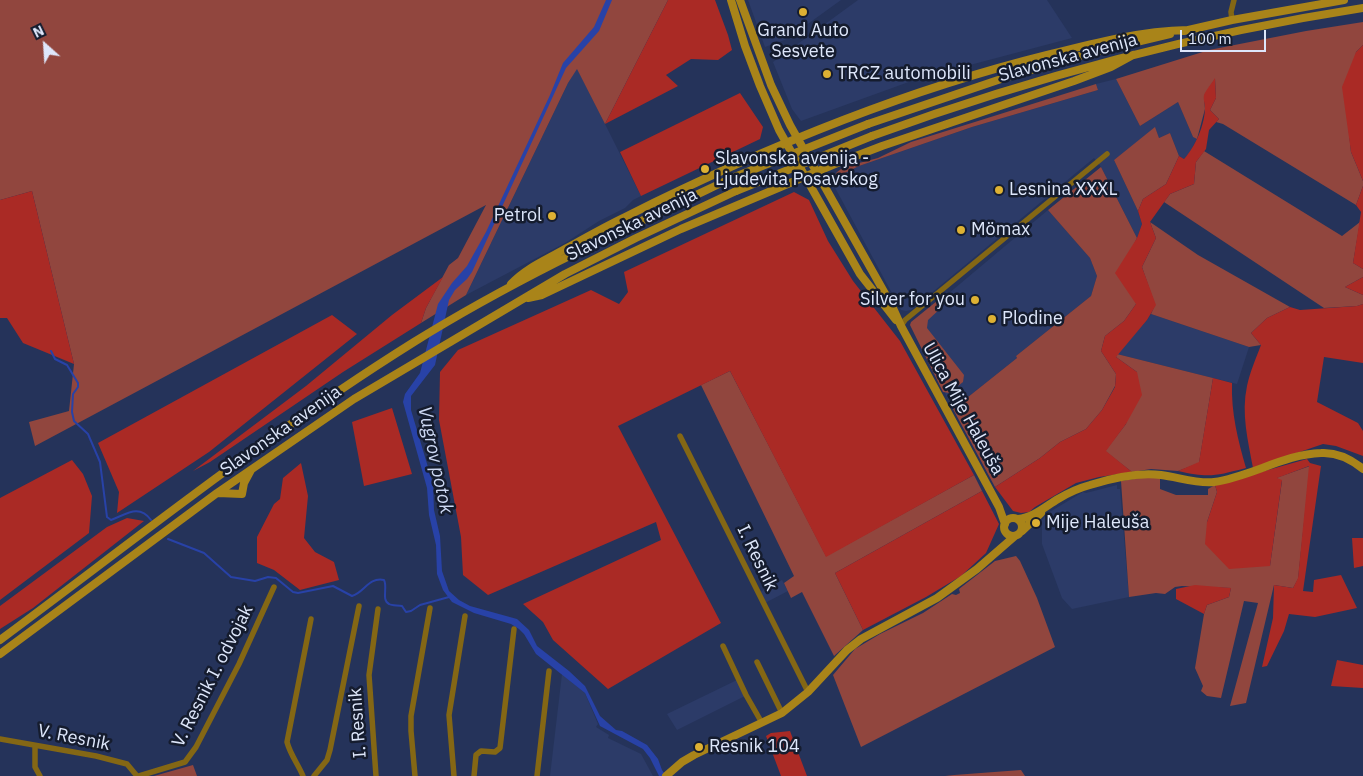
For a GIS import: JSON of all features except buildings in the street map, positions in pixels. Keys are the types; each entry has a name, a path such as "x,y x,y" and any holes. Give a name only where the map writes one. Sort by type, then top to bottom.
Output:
{"main road":[{"name":"Ulica Mije Haleuša","path":"732,0 745,46 760,86 786,143 860,274 901,326"},
{"name":"Ulica Mije Haleuša","path":"740,0 771,85 797,138 892,306 901,326 1000,507 1005,527"},
{"name":"Slavonska avenija","path":"0,640 250,454 344,388 458,316 506,289 620,231 732,178 868,124 1004,78 1090,53 1188,30 1232,20 1344,0"},
{"name":"Slavonska avenija","path":"0,654 217,493 354,399 565,274 628,242 736,191 872,136 1007,90 1133,55 1219,35 1363,8"},
{"path":"506,289 528,269 600,229 677,190 797,138 946,84 1010,64 1127,36 1157,31 1188,30"},
{"path":"518,301 542,295 681,229 817,171 882,146 1074,81 1111,67 1133,55"},
{"path":"990,558 1001,543 1009,519 1030,516 1076,490 1112,479 1154,474 1213,482 1242,476 1298,457 1318,453 1341,456 1351,460 1363,469"},
{"path":"217,493 242,494 244,483 252,469"},
{"path":"668,773 694,755 782,713 808,692 847,650 861,639 938,598 990,558 1049,505"},
{"name":"Ulica Mije Haleuša","path":"1000,507 1016,518"},
{"path":"1016,518 1022,523 1018,534"},
{"path":"1005,527 1009,535 1018,534"}],"street":[{"path":"1232,20 1231,12 1234,0"},
{"path":"901,326 905,320 1108,154"},
{"name":"I. Resnik","path":"680,436 808,692"},
{"name":"V. Resnik I. odvojak","path":"138,776 185,762 196,747 274,588"},
{"path":"314,776 327,760 330,750 359,606"},
{"path":"415,776 411,716 430,608"},
{"name":"I. Resnik","path":"376,776 369,676 378,609"},
{"path":"454,776 449,715 465,616"},
{"path":"303,776 289,752 287,742 310,619"},
{"path":"474,776 476,755 481,751 495,752 500,748 514,629"},
{"path":"723,646 746,695 762,723"},
{"path":"757,662 782,713"},
{"path":"537,776 549,671"},
{"name":"V. Resnik","path":"0,739 96,756 127,764 138,776"},
{"path":"35,746 35,767 40,776"}],"shaded area":[{"path":"0,0 668,0 605,124 577,69 568,83 466,295 421,323 426,308 449,265 458,258 486,205 35,446 29,422 69,411 74,364 32,191 0,200"},
{"path":"606,0 612,0 599,31 566,68 472,272 455,290 449,300 435,365 411,396 411,410 433,484 434,510 440,536 442,571 449,591 459,600 470,606 517,619 529,630 537,646 585,686 600,716 616,730 622,731 647,745 658,759 666,776 659,776 643,749 600,726 585,693 536,654 519,629 511,624 474,613 452,602 443,590 437,574 436,545 429,515 427,488 403,402 405,394 420,373 438,304 452,283 467,266 486,232 563,63 594,27"},
{"path":"668,0 715,0 732,50 718,60 691,59 666,75 678,86 605,124"},
{"path":"748,0 841,0 787,39 765,47"},
{"path":"858,0 1047,0 1072,38 917,79 801,121 792,109 773,62"},
{"path":"1363,22 1363,45 1356,52 1348,124 1351,152 1363,181 1356,205 1223,124 1216,122 1219,119 1210,110 1216,98 1215,79 1204,96 1205,109 1197,139 1193,137 1178,102 1140,126 1116,79 1209,50"},
{"path":"1363,45 1363,181 1351,152 1342,87 1356,52"},
{"path":"577,68 641,196 633,200 625,208 599,221 565,243 466,295 568,83"},
{"path":"1215,78 1216,98 1210,110 1219,119 1209,130 1206,149 1196,162 1194,184 1170,194 1150,222 1156,238 1142,267 1156,305 1147,320 1116,357 1137,372 1142,395 1126,424 1106,451 1132,472 1076,483 1029,512 1013,511 995,487 1040,458 1060,442 1086,429 1102,410 1115,387 1116,374 1101,351 1105,336 1124,321 1136,304 1115,273 1137,238 1142,224 1138,211 1143,199 1166,184 1179,156 1184,159 1195,142 1205,114 1204,95"},
{"path":"1116,79 1140,126 1178,102 1193,137 1197,139 1184,159 1179,156 1170,133 1159,138 1155,128 1114,160 1138,211 1142,224 1137,238 1101,167 1094,158 911,310 901,310 833,184 833,179 859,166 972,127 1098,90 1096,84"},
{"path":"1096,84 1098,90 972,127 859,166 833,179 837,172 844,167 878,158 911,142"},
{"path":"740,93 763,127 760,139 641,196 620,152"},
{"path":"1155,127 1159,138 1170,133 1179,156 1166,184 1143,199 1138,211 1114,160"},
{"path":"1204,151 1342,236 1360,222 1353,263 1363,269 1363,277 1345,287 1363,295 1363,304 1324,308 1164,202 1170,194 1194,184 1196,162"},
{"path":"1101,167 1137,238 1134,244 1136,304 1124,321 1105,336 1101,351 1116,374 1115,386 1102,410 1086,429 1060,442 1040,458 995,487 953,409 1091,296 1097,276 1090,258 1048,210"},
{"path":"1363,186 1363,269 1353,263 1361,212 1356,205"},
{"path":"32,191 74,364 23,343 7,318 0,318 0,200"},
{"path":"794,192 809,200 828,241 853,281 900,341 974,475 826,557 730,371 618,426 721,623 608,689 553,640 543,622 523,604 661,540 656,522 488,595 463,575 461,537 439,420 440,372 458,350 591,290 619,304 628,292 624,272"},
{"path":"1048,210 1090,258 1097,276 1091,296 953,409 911,325"},
{"path":"1150,222 1198,255 1290,307 1267,318 1251,333 1261,345 1249,347 1151,314 1155,305 1142,267 1156,238"},
{"path":"443,277 426,308 421,323 343,372 210,462 193,471 306,386 392,315"},
{"path":"1363,277 1363,295 1345,287"},
{"path":"937,301 940,302 941,308 928,320 927,328 964,375 963,382 949,393 943,392 910,325 911,322"},
{"path":"1363,304 1363,363 1324,357 1317,402 1358,423 1363,431 1363,456 1336,446 1323,444 1253,468 1246,427 1245,396 1261,345 1251,333 1267,318 1290,307 1300,310"},
{"path":"1151,314 1249,347 1237,384 1117,354"},
{"path":"332,315 357,334 209,452 117,513 119,492 98,443"},
{"path":"1117,354 1213,378 1199,463 1178,471 1151,469 1132,472 1105,451 1126,424 1137,372 1116,357"},
{"path":"730,371 826,556 974,475 982,491 835,573 863,630 834,656 802,592 791,598 784,583 794,576 701,385"},
{"path":"1213,378 1232,383 1234,416 1246,468 1212,475 1197,475 1178,471 1199,462"},
{"path":"392,408 412,474 364,486 352,422"},
{"path":"1307,459 1310,463 1321,466 1303,591 1313,592 1314,580 1341,575 1357,608 1315,617 1289,614 1284,631 1267,666 1262,667 1273,618 1274,585 1293,588 1298,578 1309,466 1277,478 1282,480 1270,566 1229,569 1205,544 1207,522 1217,492 1215,485"},
{"path":"72,460 83,474 92,496 89,533 0,600 0,498"},
{"path":"301,463 308,496 304,538 315,552 334,562 339,580 300,590 274,570 257,563 257,537 274,504 280,499 283,478"},
{"path":"1310,466 1298,579 1293,588 1274,585 1246,703 1230,706 1258,603 1244,601 1221,698 1207,696 1201,691 1203,686 1195,668 1204,614 1207,605 1229,597 1231,588 1182,586 1175,587 1165,594 1156,593 1129,597 1121,481 1147,477 1160,478 1160,489 1176,495 1208,495 1208,489 1215,485 1217,492 1207,522 1270,566 1282,481 1276,478"},
{"path":"1117,485 1117,489 1120,489 1129,597 1072,609 1062,598 1042,544 1042,520 1048,513 1083,492 1086,493"},
{"path":"982,491 999,524 986,553 961,576 926,597 863,630 835,573"},
{"path":"127,518 144,521 33,608 0,629 0,606 107,527"},
{"path":"1352,538 1363,538 1363,566 1354,568"},
{"path":"1016,556 1037,598 1055,647 861,747 833,675 855,649 880,634 923,613 952,594 960,593 959,589 995,561"},
{"path":"782,580 788,591 765,603 760,592"},
{"path":"1195,585 1231,588 1229,597 1207,605 1204,614 1176,599 1176,589"},
{"path":"1337,660 1363,665 1363,688 1331,686"},
{"path":"562,674 585,693 598,724 596,727 609,735 608,738 641,754 653,776 550,776"},
{"path":"737,680 745,696 677,730 667,714"},
{"path":"790,731 807,776 781,776 766,736 771,733"},
{"path":"193,765 197,776 154,776"},
{"path":"1021,770 1025,776 945,776 954,775"}],"waterway":[{"path":"51,351 55,359 67,365 78,383 78,387 73,394 72,412 74,421 88,434 100,462 107,517 111,520 137,511 142,512 151,520"},
{"path":"168,539 204,553 231,577 255,581 268,577 276,578 293,592 298,593 333,586 352,596 370,583 384,580 385,600 389,604 402,606 406,612 420,605 449,597"}],"place":[{"name":"Grand Auto Sesvete","path":"803,12"},
{"name":"TRCZ automobili","path":"827,74"},
{"name":"Slavonska avenija - Ljudevita Posavskog","path":"705,169"},
{"name":"Lesnina XXXL","path":"999,190"},
{"name":"Petrol","path":"552,216"},
{"name":"Mömax","path":"961,230"},
{"name":"Silver for you","path":"975,300"},
{"name":"Plodine","path":"992,319"},
{"name":"Mije Haleuša","path":"1036,523"},
{"name":"Resnik 104","path":"699,747"}],"water label":[{"name":"Vugrov potok","path":"435,460"}]}
